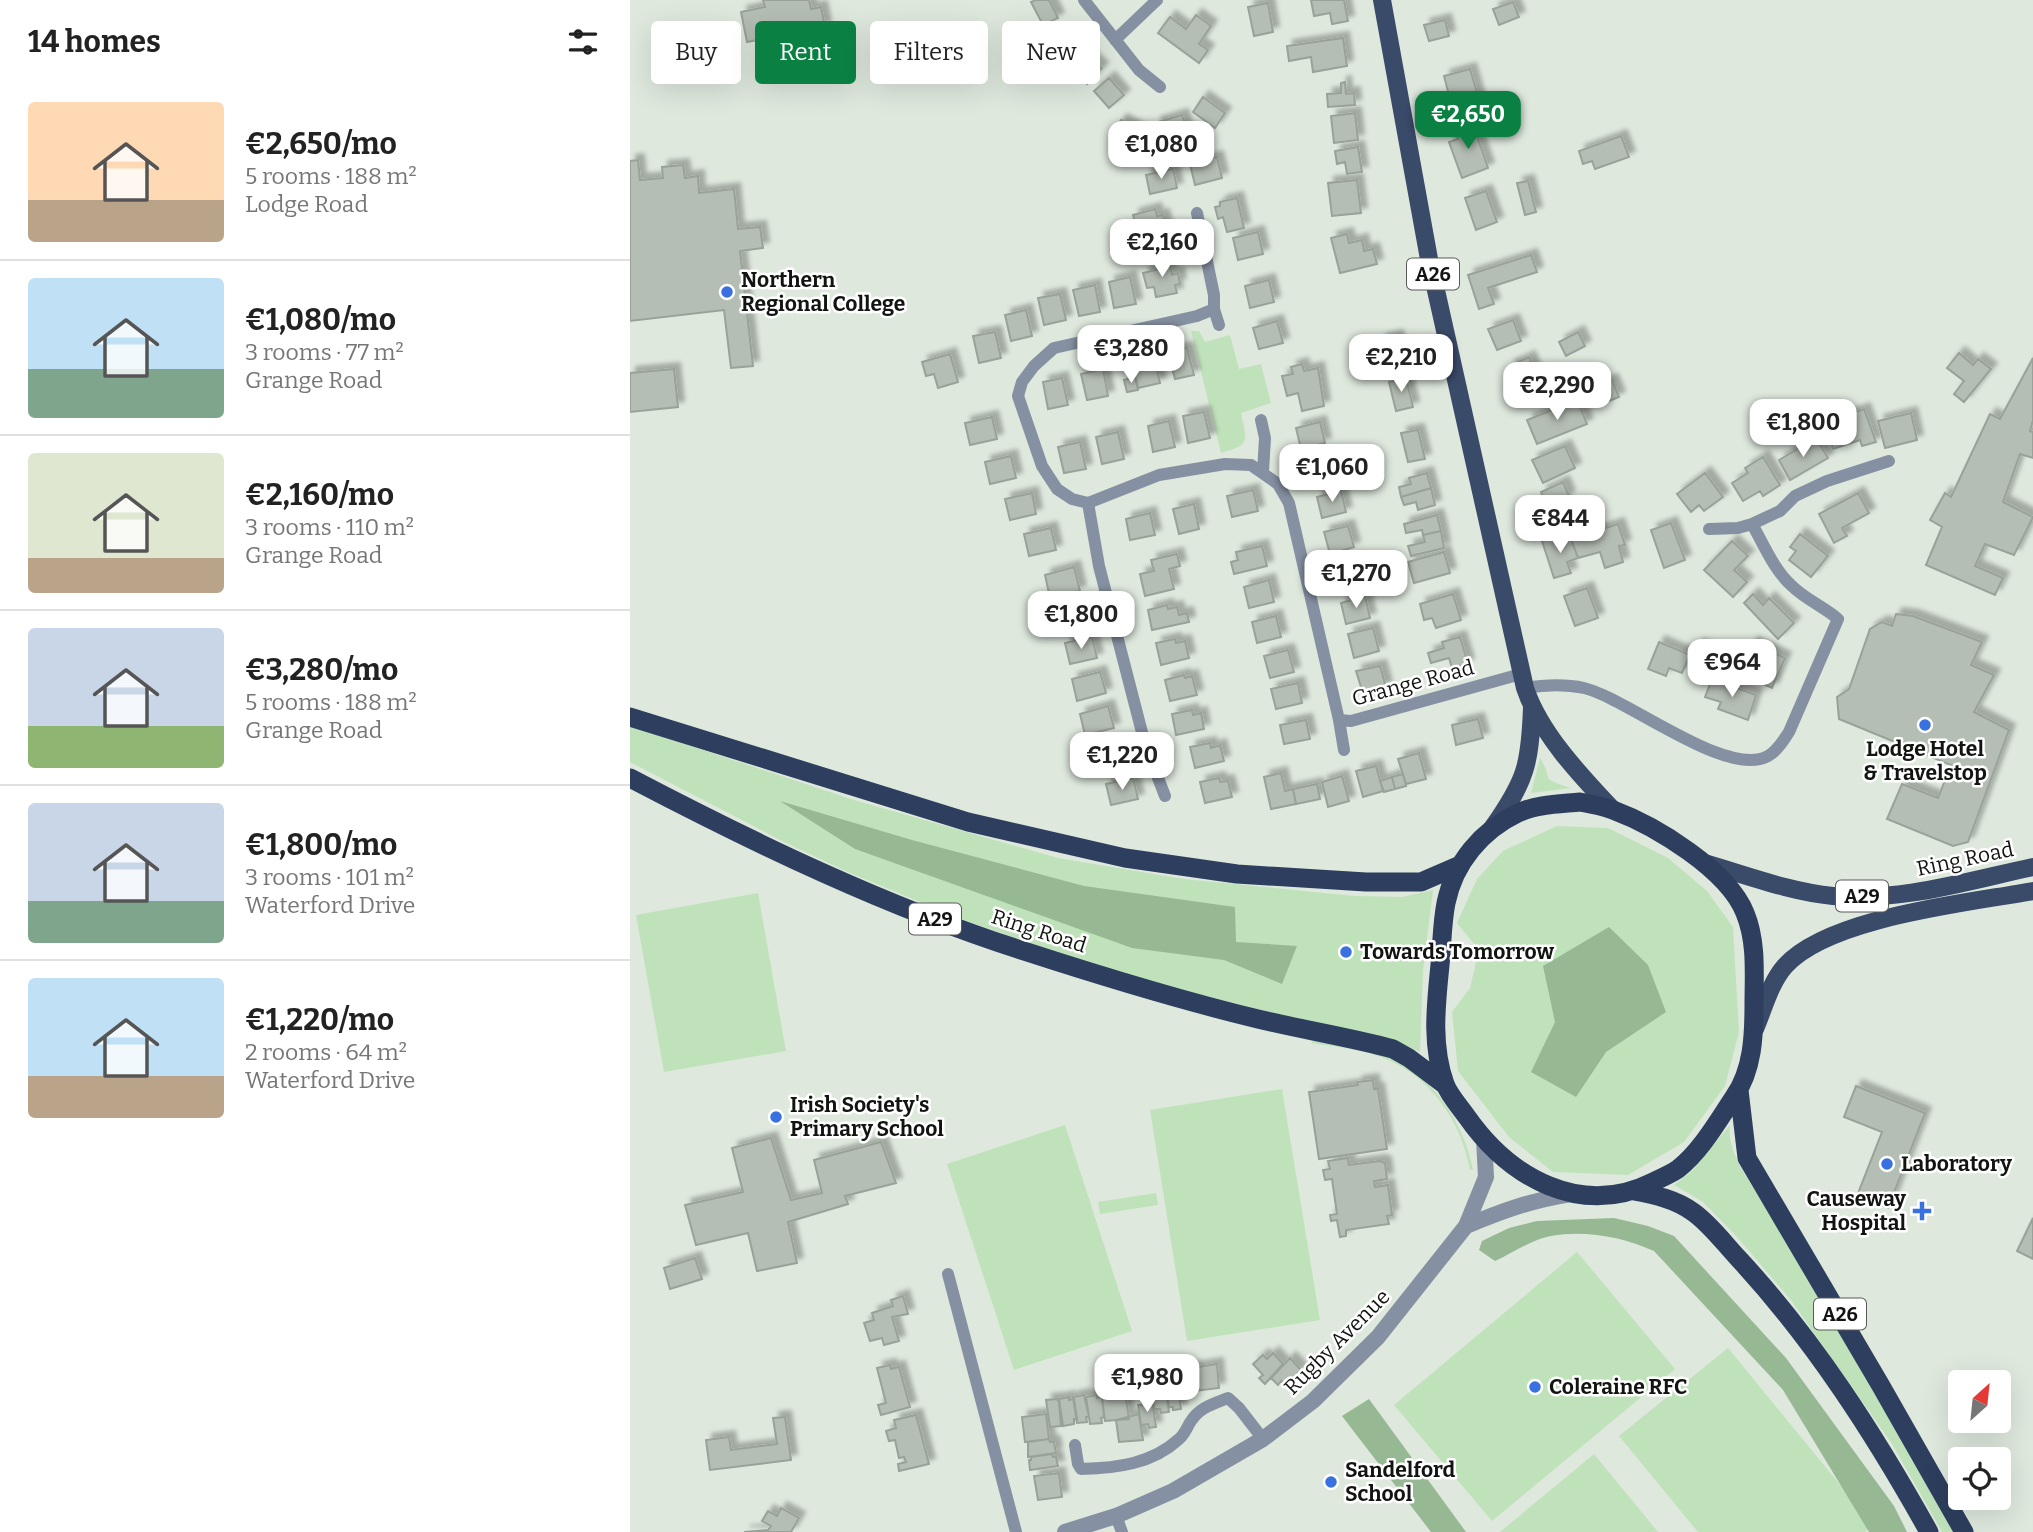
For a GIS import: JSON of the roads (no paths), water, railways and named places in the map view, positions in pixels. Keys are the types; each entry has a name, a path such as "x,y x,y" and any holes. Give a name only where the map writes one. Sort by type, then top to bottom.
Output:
{"highway":[{"name":"A29","path":"630,717 968,822 1125,858 1237,874 1366,882 1421,882 1458,866 1489,832 1519,813 1543,806 1580,802 1613,810 1675,843 1723,880 1745,911 1750,927 1754,959 1754,1032 1751,1055 1739,1090 1718,1121 1677,1170 1634,1191 1614,1195 1571,1194 1534,1181 1484,1139 1445,1085 1435,1034 1435,1013 1446,903 1458,866"},
{"name":"Ring Road","path":"630,778 707,818 941,922 1021,951 1149,990 1256,1019 1393,1049 1445,1085"},
{"name":"A26","path":"1739,1090 1747,1158 1964,1532"},
{"name":"A26","path":"1634,1191 1675,1201 1692,1211 1757,1278 1814,1349 1892,1465 1929,1532"}],"main road":[{"name":"A26","path":"1382,0 1435,284 1523,681 1532,707 1578,773 1613,810"},
{"name":"A26","path":"1489,832 1522,782 1531,739 1532,707"},
{"name":"Ring Road","path":"1701,862 1831,896 1917,893 2033,867"},
{"name":"Ring Road","path":"1754,1032 1779,974 1807,948 1850,928 1905,914 2033,891"}],"street":[{"path":"1084,0 1139,70 1160,87"},
{"path":"1115,40 1157,0"},
{"path":"1196,213 1219,325"},
{"path":"1214,309 1197,316 1054,348 1034,366 1023,382 1018,396 1042,466 1057,489 1072,499 1088,503 1159,475 1225,464 1251,465 1263,472 1265,438 1261,420"},
{"path":"1709,529 1738,528 1752,524 1780,512 1795,496 1827,481 1889,461"},
{"name":"Grange Road","path":"1263,472 1278,484 1289,503 1339,720 1351,721 1523,681 1585,688 1709,750 1743,760 1767,757 1780,745 1796,716 1838,619 1819,603 1793,588 1782,575 1752,524"},
{"path":"1088,503 1099,566 1145,744 1166,796"},
{"path":"1339,720 1344,750"},
{"name":"Rugby Avenue","path":"1065,1532 1116,1516 1173,1491 1263,1439 1313,1401 1378,1337 1466,1226 1486,1177 1484,1139"},
{"name":"Rugby Avenue","path":"1466,1226 1507,1208 1571,1194"},
{"path":"948,1275 1016,1532"},
{"path":"1075,1445 1081,1469 1104,1469 1144,1461 1162,1453 1182,1437 1193,1417 1203,1407 1228,1398 1263,1439"},
{"path":"1116,1516 1122,1532"}],"place":[{"name":"Northern Regional College","path":"727,292"},
{"name":"Lodge Hotel & Travelstop","path":"1925,725"},
{"name":"Towards Tomorrow","path":"1346,952"},
{"name":"Irish Society's Primary School","path":"776,1117"},
{"name":"Laboratory","path":"1887,1164"},
{"name":"Causeway Hospital","path":"1922,1211"},
{"name":"Coleraine RFC","path":"1535,1387"},
{"name":"Sandelford School","path":"1331,1482"}]}
